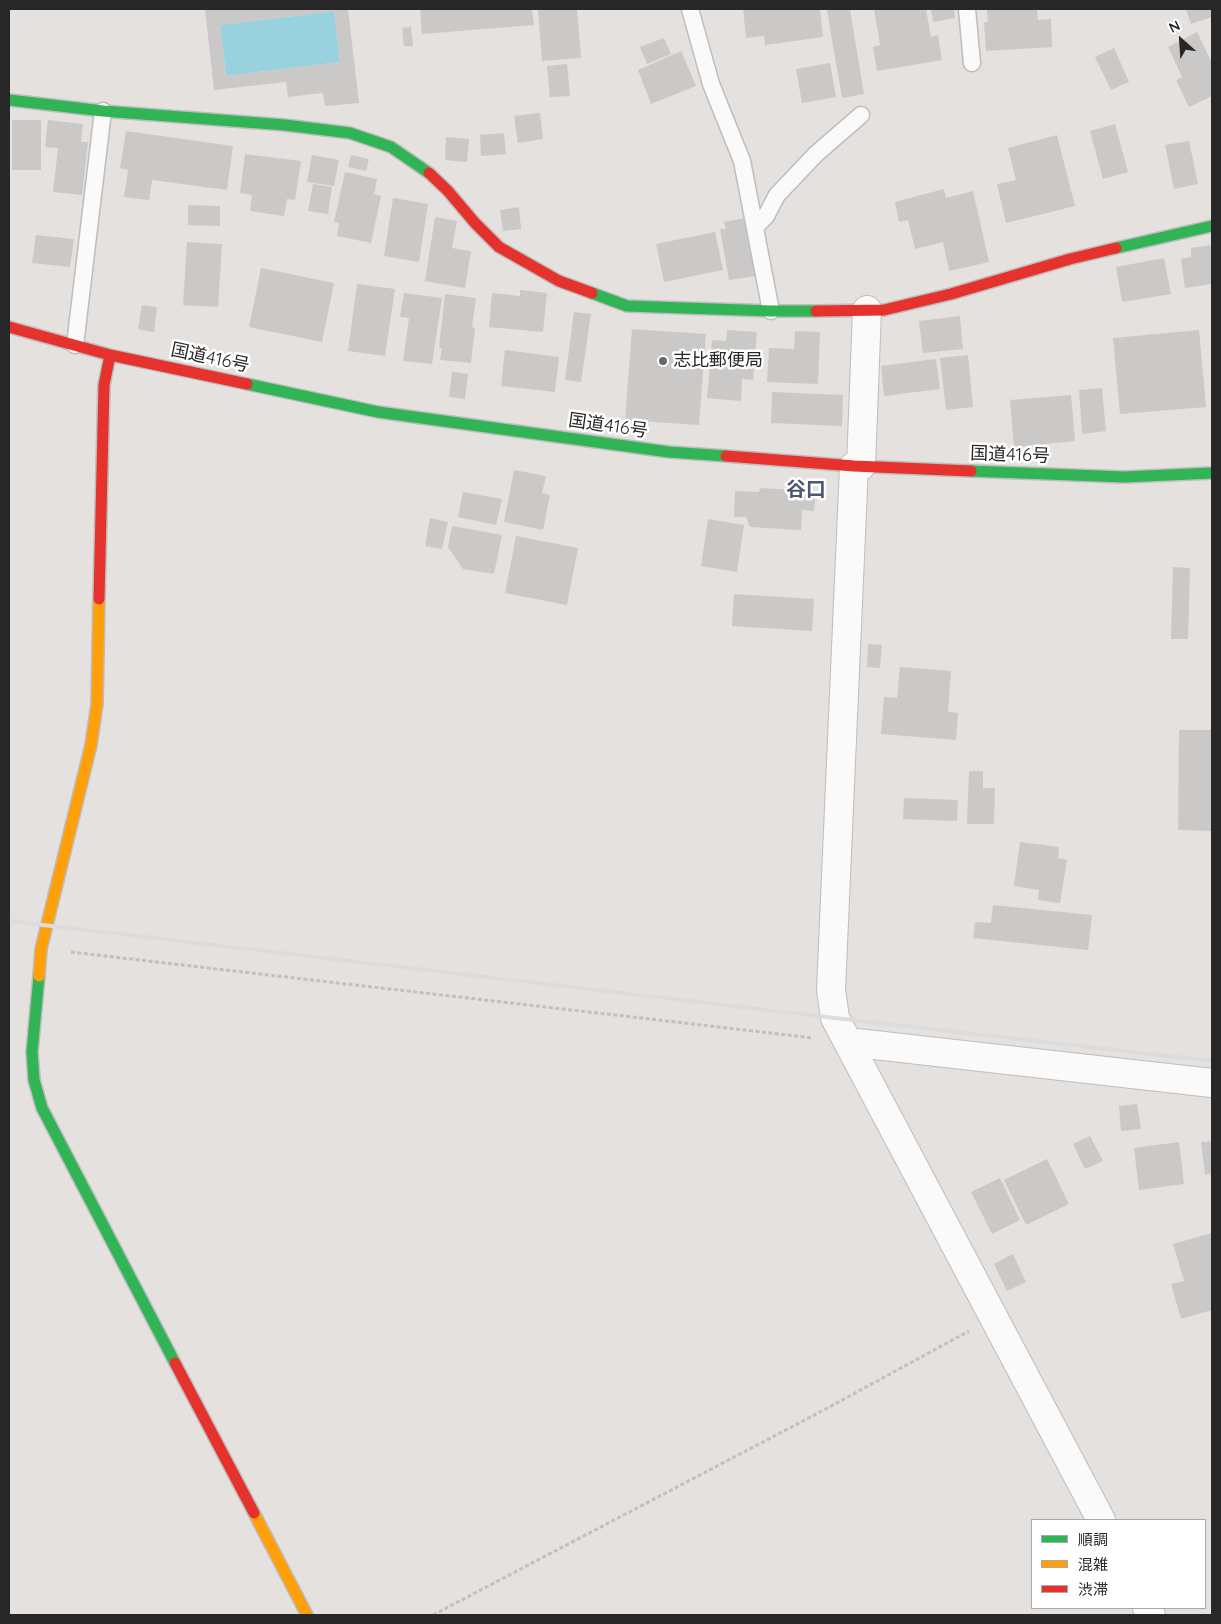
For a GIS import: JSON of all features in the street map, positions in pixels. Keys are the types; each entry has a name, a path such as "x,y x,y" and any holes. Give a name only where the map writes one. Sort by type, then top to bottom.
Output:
{"main road":[{"path":"9,100 103,111 350,133 391,148 428,172 499,247 559,281 627,306 771,311 884,310 951,294 1070,258 1212,226"},
{"name":"国道416号","path":"9,327 110,355 378,412 669,452 858,466 1124,477 1212,473"},
{"path":"110,355 104,385 97,704 91,745 41,949 32,1052 34,1080 42,1108 307,1615"}],"street":[{"path":"867,310 831,990 835,1018 1100,1519"},
{"path":"848,1042 1212,1083"}],"lane":[{"path":"690,9 711,84 742,161 771,311"},
{"path":"967,9 972,63"},
{"path":"75,345 103,111"},
{"path":"755,227 766,216 777,195 790,181 816,154 861,116"}],"path":[{"path":"41,949 848,1042"},
{"path":"433,1615 822,1411 993,1318"}],"water":[{"path":"334,11 340,62 226,76 220,25"}],"building":[{"path":"205,9 348,9 359,103 325,106 323,93 288,97 286,82 214,90","holes":["334,11 340,62 226,76 220,25"]},
{"path":"420,9 532,9 534,25 422,34"},
{"path":"538,9 577,9 581,58 542,61"},
{"path":"743,9 820,9 823,37 765,45 764,36 746,38"},
{"path":"850,9 864,94 842,98 827,10"},
{"path":"874,9 926,9 931,37 938,35 942,60 877,71 873,47 880,45"},
{"path":"931,9 954,9 955,18 933,22"},
{"path":"987,9 1037,9 1038,20 1051,19 1052,47 986,51 984,22 988,22"},
{"path":"1186,9 1212,9 1212,17 1191,24"},
{"path":"411,27 413,46 404,46 402,28"},
{"path":"1197,32 1212,63 1212,96 1189,107 1176,80 1182,77 1168,47"},
{"path":"664,38 671,54 647,64 640,47"},
{"path":"1114,48 1129,82 1111,90 1095,57"},
{"path":"681,51 696,86 651,104 638,70"},
{"path":"830,63 836,97 802,103 796,69"},
{"path":"567,64 570,96 550,97 547,66"},
{"path":"540,113 543,139 518,143 514,116"},
{"path":"12,120 41,120 41,170 12,170"},
{"path":"48,120 83,124 81,142 88,142 82,195 53,192 58,148 45,147"},
{"path":"1115,124 1128,172 1103,179 1090,131"},
{"path":"126,131 233,146 227,190 152,180 149,200 124,197 128,170 120,168"},
{"path":"504,133 506,154 481,156 480,135"},
{"path":"1057,135 1075,206 1006,223 997,184 1016,180 1008,148"},
{"path":"446,137 469,139 467,162 445,160"},
{"path":"1189,141 1198,184 1174,189 1165,145"},
{"path":"245,154 301,161 295,200 287,199 284,216 250,211 252,195 240,193"},
{"path":"312,155 339,160 334,186 307,182"},
{"path":"351,155 369,159 366,171 348,167"},
{"path":"345,172 377,179 374,194 381,196 371,243 337,236 339,223 334,222"},
{"path":"313,184 332,187 328,214 308,211"},
{"path":"944,189 946,198 973,191 989,262 949,271 943,242 915,249 908,220 899,222 895,202"},
{"path":"393,198 428,204 419,262 384,256"},
{"path":"188,205 220,206 220,226 188,225"},
{"path":"519,207 521,229 503,231 500,210"},
{"path":"435,217 457,221 452,248 471,251 465,288 425,281"},
{"path":"746,218 756,276 729,280 720,229 726,229 724,222"},
{"path":"715,232 723,270 664,282 656,244"},
{"path":"36,235 74,239 70,267 32,263"},
{"path":"187,242 222,244 218,307 183,305"},
{"path":"1212,245 1212,284 1185,288 1181,259 1191,257 1191,248"},
{"path":"1164,258 1171,294 1122,302 1116,267"},
{"path":"261,268 334,283 322,342 249,327"},
{"path":"357,284 395,289 385,356 348,351"},
{"path":"520,290 547,293 543,332 489,327 492,293 520,296"},
{"path":"404,293 442,298 432,364 403,361 409,318 400,317"},
{"path":"445,294 476,298 472,327 475,328 471,363 440,360 442,348 439,348"},
{"path":"142,305 157,307 154,332 138,329"},
{"path":"574,312 591,314 581,382 565,380"},
{"path":"960,316 963,349 923,353 919,321"},
{"path":"632,329 706,334 699,425 625,420"},
{"path":"727,330 757,332 753,380 742,379 741,401 707,398 712,340 726,341"},
{"path":"1199,330 1206,407 1120,414 1113,338"},
{"path":"795,331 820,332 818,384 767,382 769,348 794,349"},
{"path":"505,350 559,357 555,392 501,386"},
{"path":"968,355 973,407 946,410 940,358"},
{"path":"936,359 940,389 884,396 881,366"},
{"path":"452,372 468,374 465,399 449,397"},
{"path":"1102,388 1106,431 1082,434 1079,390"},
{"path":"772,392 843,395 842,426 771,423"},
{"path":"1071,395 1075,441 1014,447 1010,400"},
{"path":"514,470 546,476 542,493 550,495 543,530 504,522"},
{"path":"760,488 816,491 814,511 802,510 801,530 750,527 746,517 734,517 735,491 759,492"},
{"path":"463,492 502,499 496,525 458,517"},
{"path":"430,518 448,522 442,549 425,546"},
{"path":"708,519 744,525 737,572 701,566"},
{"path":"452,526 502,535 494,574 463,569 448,547"},
{"path":"516,536 578,548 567,605 505,593"},
{"path":"1173,567 1190,568 1188,639 1171,639"},
{"path":"734,594 814,599 812,631 732,626"},
{"path":"868,644 882,645 880,668 867,667"},
{"path":"900,667 951,671 948,712 958,713 956,740 881,734 884,697 897,698"},
{"path":"1179,730 1212,730 1212,831 1178,830"},
{"path":"969,771 983,771 983,788 995,788 994,824 967,824"},
{"path":"904,798 958,800 957,821 903,819"},
{"path":"1020,842 1059,847 1058,858 1067,860 1060,903 1038,900 1039,890 1014,886"},
{"path":"993,905 1092,915 1088,950 973,938 975,922 991,923"},
{"path":"1137,1104 1141,1129 1121,1131 1119,1106"},
{"path":"1090,1136 1103,1161 1085,1169 1073,1144"},
{"path":"1212,1141 1212,1173 1205,1175 1201,1142"},
{"path":"1179,1142 1184,1184 1139,1190 1134,1148"},
{"path":"1047,1159 1069,1204 1026,1225 1004,1180"},
{"path":"1000,1178 1020,1220 992,1234 971,1192"},
{"path":"1212,1233 1212,1310 1181,1319 1171,1284 1184,1281 1173,1244"},
{"path":"1013,1254 1026,1282 1007,1291 994,1264"}],"railway":[{"path":"9,921 1212,1061"}],"traffic: fast":[{"path":"9,100 103,111 285,125 350,133 391,147 429,173"},
{"path":"1116,248 1212,226"},
{"path":"592,293 627,306 816,311"},
{"path":"247,384 378,412 669,452 726,456"},
{"path":"971,471 1124,477 1212,473"},
{"path":"39,976 32,1052 34,1080 42,1108 175,1363"}],"traffic: slow":[{"path":"39,976 41,949 91,745 97,704 99,599"},
{"path":"254,1513 307,1615"}],"traffic: jam":[{"path":"429,173 499,247 559,281 592,293"},
{"path":"816,311 884,310 951,294 1070,259 1116,248"},
{"path":"9,327 110,355 247,384"},
{"path":"99,599 104,385 110,355"},
{"path":"726,456 854,466 971,471"},
{"path":"175,1363 254,1513"}],"place":[{"name":"志比郵便局","path":"663,361"}],"district":[{"name":"谷口","path":"806,490"}]}
